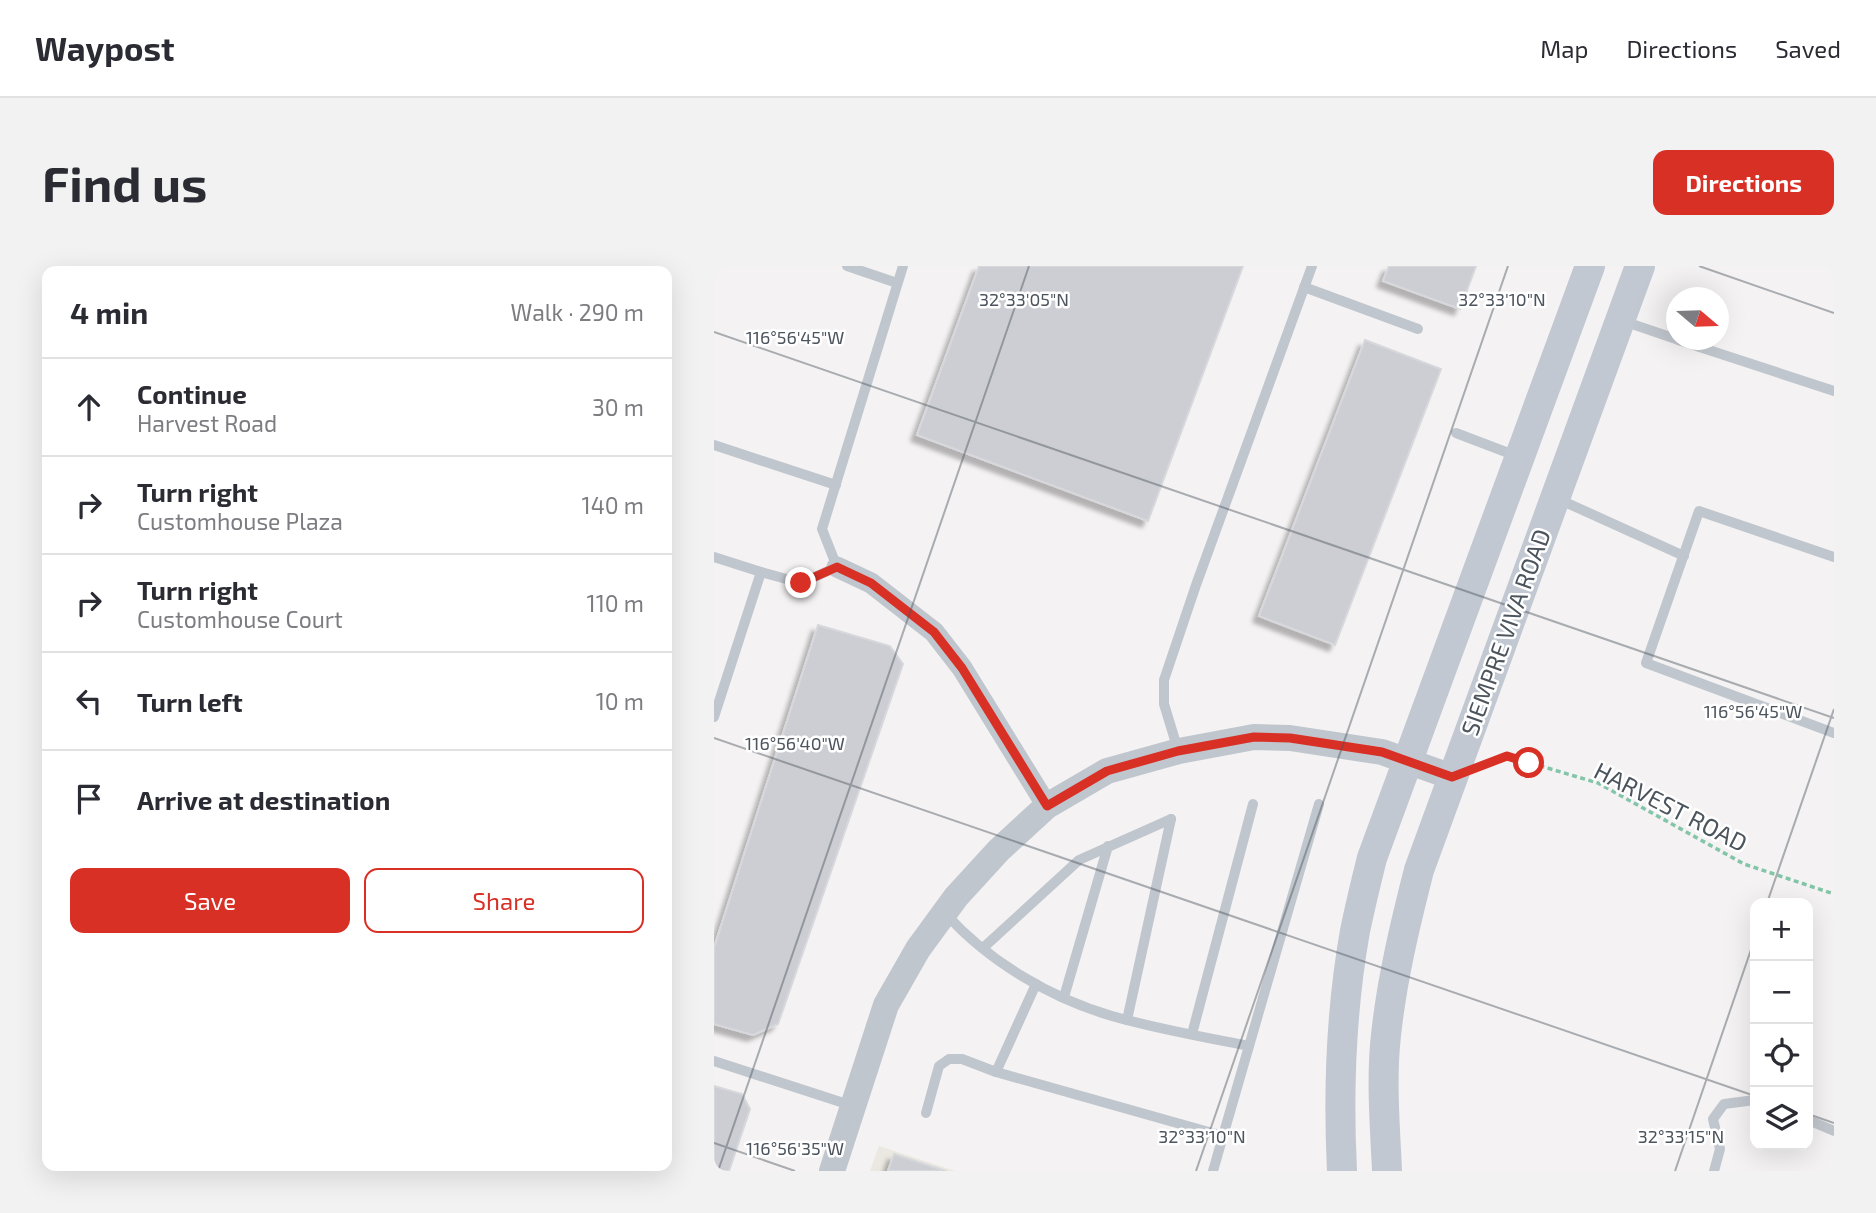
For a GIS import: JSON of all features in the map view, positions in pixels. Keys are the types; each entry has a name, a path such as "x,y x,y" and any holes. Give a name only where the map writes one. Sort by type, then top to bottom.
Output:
{"main road":[{"name":"SIEMPRE VIVA ROAD","path":"1342,1171 1339,1121 1343,1018 1355,931 1372,858 1590,266"},
{"name":"SIEMPRE VIVA ROAD","path":"1387,1171 1384,1105 1386,1037 1398,952 1419,870 1640,266"}],"street":[{"path":"837,567 871,583 934,632 962,668 1047,806"},
{"path":"832,1171 886,1005 918,949 944,913 999,850 1047,806 1107,771 1178,751 1254,737 1290,738 1382,752 1452,777"}],"lane":[{"path":"847,266 897,283"},
{"path":"714,557 801,583 837,567 822,529 903,266"},
{"path":"1178,751 1164,704 1164,680 1200,572 1312,266"},
{"path":"1304,288 1418,329"},
{"path":"1620,320 1666,335"},
{"path":"1710,350 1834,391"},
{"path":"1456,433 1519,457"},
{"path":"714,445 836,485"},
{"path":"1555,498 1684,556"},
{"path":"1834,557 1699,510 1646,663 1834,733"},
{"path":"714,717 761,572"},
{"path":"1192,1034 1253,804"},
{"path":"1213,1171 1319,804"},
{"path":"983,948 1079,860 1171,819 1127,1020"},
{"path":"1064,998 1108,846"},
{"path":"944,913 966,936 1035,984 1064,998 1127,1020 1249,1046"},
{"path":"996,1072 1035,984"},
{"path":"926,1113 939,1066 949,1059 962,1059 996,1072 1223,1136"},
{"path":"714,1061 853,1106"},
{"path":"1714,1171 1720,1149 1713,1119 1724,1104 1750,1101"},
{"path":"1813,1122 1834,1131"}],"path":[{"name":"HARVEST ROAD","path":"1452,777 1507,756 1598,783 1744,864 1834,894"}],"shaded area":[{"path":"879,1146 955,1171 870,1171"}],"building":[{"path":"979,266 1243,266 1148,521 917,435"},
{"path":"1389,266 1476,266 1460,309 1383,281"},
{"path":"1365,340 1441,369 1335,645 1259,616"},
{"path":"818,625 890,646 903,664 778,1024 753,1035 714,1024 714,948"},
{"path":"714,1086 742,1094 750,1109 729,1171 714,1171"},
{"path":"894,1154 946,1171 888,1171"}],"route":[{"path":"801,583 837,567 871,583 934,632 962,668 1047,806 1107,771 1178,751 1254,737 1290,738 1382,752 1452,777 1507,756 1529,763"}]}
